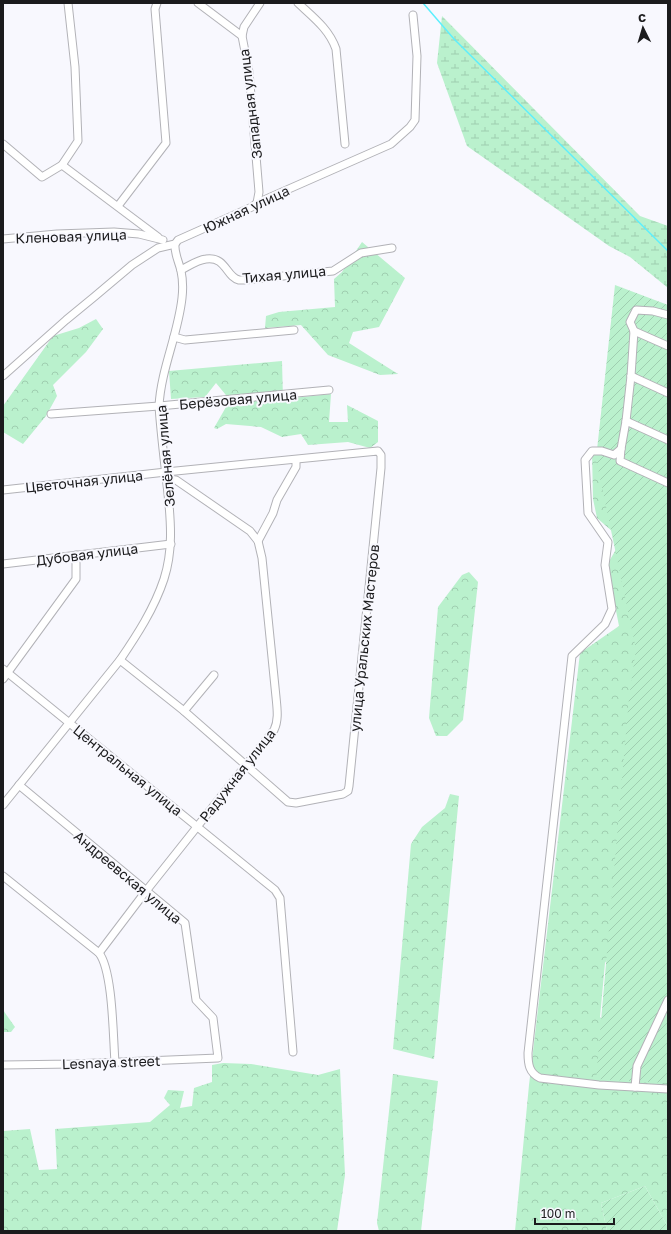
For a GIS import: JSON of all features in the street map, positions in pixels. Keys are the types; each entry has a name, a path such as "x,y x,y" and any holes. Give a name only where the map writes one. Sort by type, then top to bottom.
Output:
{"street":[{"path":"3,144 42,177 62,165 78,141 75,68 68,3"},
{"path":"118,206 166,143 155,9 157,3"},
{"name":"Западная улица","path":"198,3 242,36 249,72 259,192 257,203"},
{"path":"242,36 244,27 260,3"},
{"path":"298,3 328,31 336,48 345,144"},
{"name":"Южная улица","path":"3,376 66,320 132,265 158,248 175,244 178,240 252,207 257,203 391,144 410,127 415,120 417,56 413,15"},
{"path":"62,165 163,240 175,244"},
{"name":"Кленовая улица","path":"3,239 57,234 114,232 138,234 163,240"},
{"name":"Зелёная улица","path":"3,805 120,660 135,638 158,596 164,578 171,544 171,525 159,406 160,392 182,300 181,270 175,250 175,244"},
{"name":"Тихая улица","path":"181,270 207,258 215,259 222,263 232,276 238,280 245,280 333,270 361,253 392,248"},
{"path":"668,315 652,311 636,310 630,322 634,330 631,376 620,461 668,483"},
{"path":"174,337 185,340 294,330"},
{"path":"634,330 668,346"},
{"path":"631,376 668,393"},
{"name":"Берёзовая улица","path":"51,414 159,406 329,390"},
{"path":"626,421 668,440"},
{"path":"621,449 614,454 602,451 592,451 586,460 588,513 608,542 605,565 612,609 605,624 572,656 528,1063 531,1071 535,1076 540,1078 600,1085 668,1089"},
{"name":"улица Уральских Мастеров","path":"245,765 288,802 296,803 343,794 348,791 350,786 382,455 378,451 296,460"},
{"path":"166,476 176,480 250,531 258,541 277,500 296,467 296,460"},
{"name":"Цветочная улица","path":"3,490 166,476 296,460"},
{"name":"Радужная улица","path":"99,953 146,891 274,730 276,725 277,715 262,558 258,541"},
{"name":"Дубовая улица","path":"3,564 171,544"},
{"path":"5,674 76,580 76,555"},
{"path":"120,660 184,711 245,765"},
{"name":"Центральная улица","path":"5,674 70,723 275,890 280,898 293,1052"},
{"path":"184,711 214,675"},
{"name":"Андреевская улица","path":"19,786 185,923 196,1000 213,1018 218,1058"},
{"path":"3,876 99,953 103,959 110,991 115,1062"},
{"path":"635,1087 637,1066 668,1000"},
{"name":"Lesnaya street","path":"3,1064 73,1064 218,1058"}],"green space":[{"path":"442,16 640,216 668,226 668,288 630,257 609,246 467,146 437,63"},
{"path":"362,242 405,278 379,327 353,332 349,343 398,374 380,375 328,355 301,325 265,328 266,316 279,312 335,307 334,279 342,272"},
{"path":"615,285 668,305 668,1083 596,1079 629,698 636,649 596,459"},
{"path":"96,319 103,329 86,352 53,385 57,396 46,416 23,444 3,432 3,406 53,336 79,328"},
{"path":"282,361 283,399 331,394 329,422 348,422 347,405 378,421 378,442 370,448 348,442 308,445 301,434 282,437 261,427 226,424 217,429 214,428 230,400 216,383 205,397 171,399 169,371"},
{"path":"592,453 668,488 640,903 605,963 600,1017 638,1059 668,1064 668,1227 645,1186 601,1203 607,1231 515,1231 529,1085 580,653 619,626 607,565 634,518 613,532 597,518 593,499"},
{"path":"469,572 478,582 463,720 447,736 436,736 429,718 438,607 462,575"},
{"path":"450,794 459,796 434,1059 393,1049 411,844 422,827 445,808"},
{"path":"3,1010 15,1027 11,1032 3,1032"},
{"path":"223,1063 251,1064 318,1075 340,1069 345,1175 337,1231 3,1231 3,1131 30,1129 39,1170 57,1169 55,1129 150,1122 170,1105 164,1098 168,1090 184,1091 180,1108 192,1106 194,1088 212,1082 212,1065"},
{"path":"393,1074 438,1081 421,1231 379,1231 377,1223"},
{"path":"645,1186 668,1227 668,1231 607,1231 601,1203"}],"waterway":[{"path":"423,3 454,39 668,251"}]}
